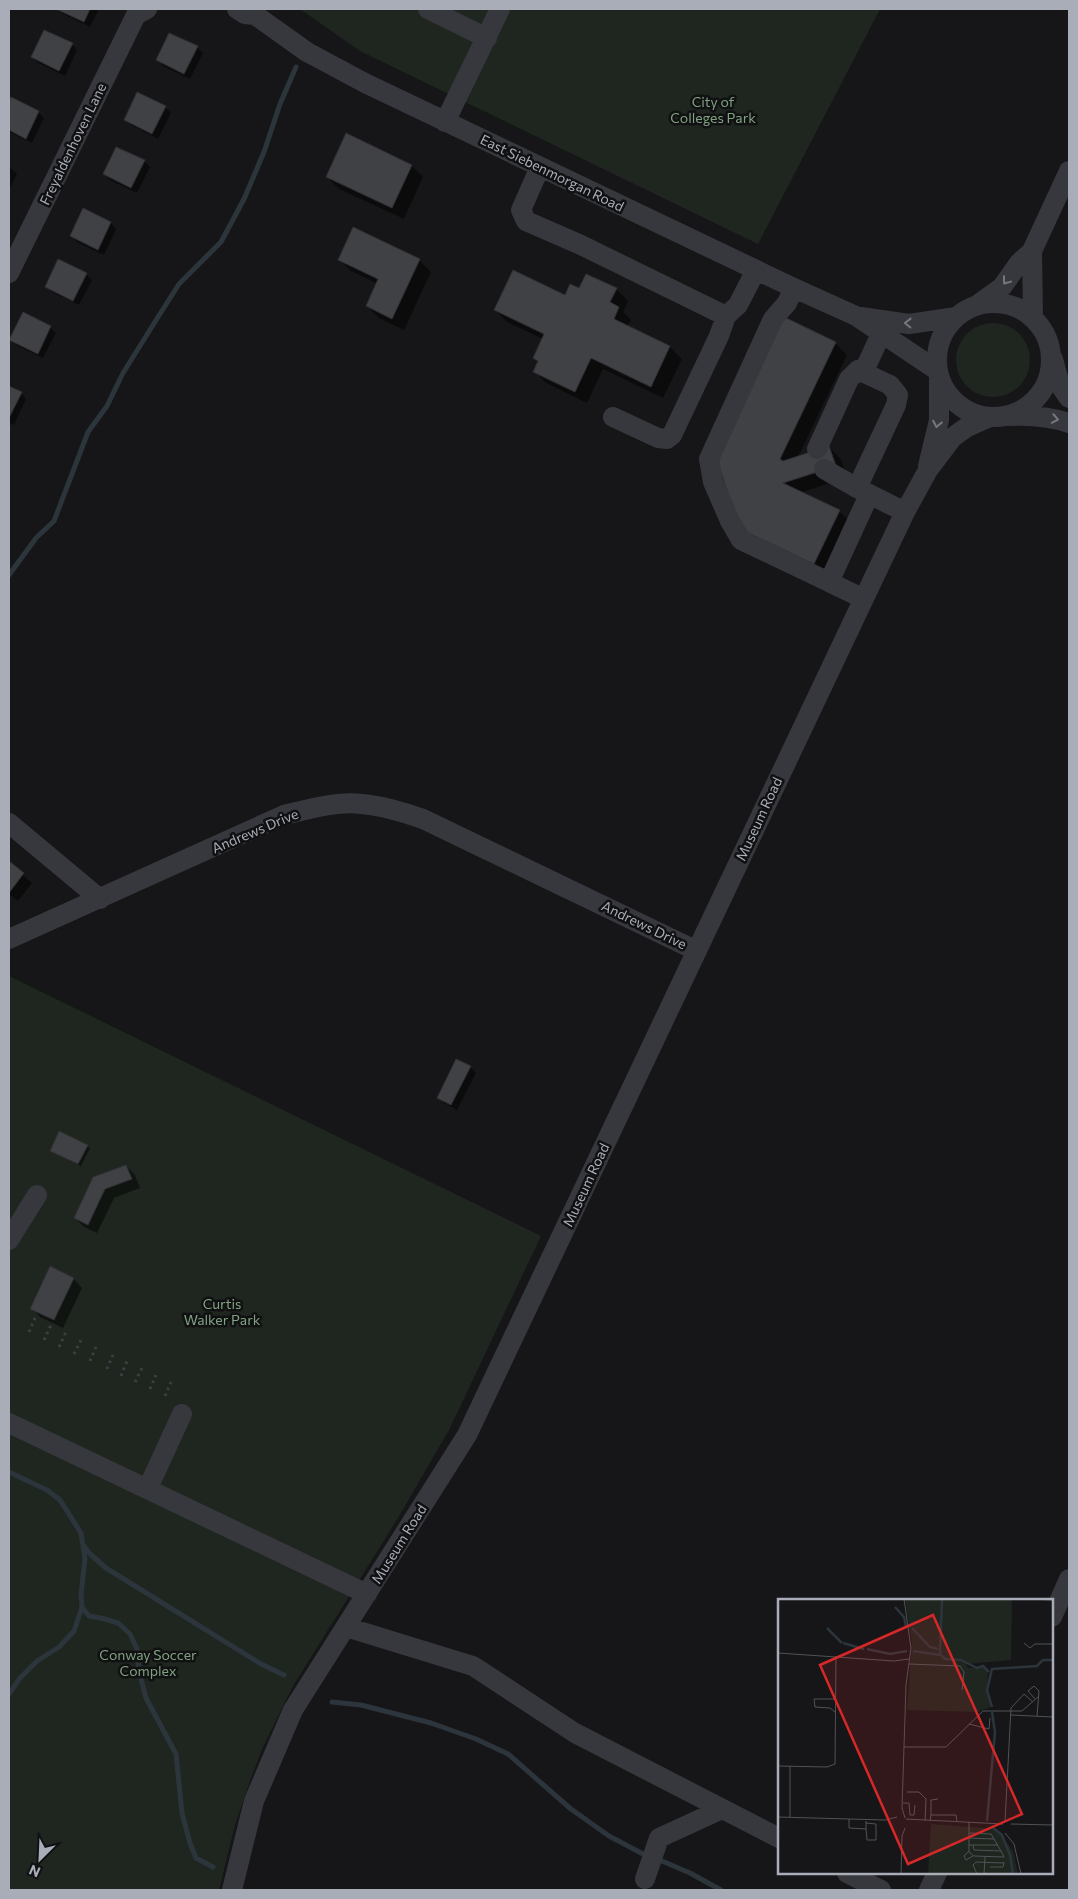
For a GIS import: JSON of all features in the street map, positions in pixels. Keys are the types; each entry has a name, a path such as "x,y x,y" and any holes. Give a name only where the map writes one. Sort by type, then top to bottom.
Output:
{"street":[{"path":"428,9 487,38"},
{"path":"445,122 500,9"},
{"name":"Freyaldenhoven Lane","path":"9,273 139,11"},
{"name":"East Siebenmorgan Road","path":"249,11 307,52 365,83 856,316 881,334 899,343 939,374"},
{"path":"540,167 521,210 526,222 581,245 726,316"},
{"path":"1069,172 1032,251 1019,263 1002,287 956,317 945,330 938,345 936,362 947,393 959,406 974,414 998,417 1023,415 1055,419 1069,423"},
{"path":"1032,251 1032,318"},
{"path":"613,417 658,438 667,439 672,435 719,336 726,316 738,305 756,270"},
{"path":"794,288 788,303 773,319 709,459 713,482 740,540 864,599"},
{"path":"975,306 990,303 1005,304 1020,309 1032,318 1045,334 1060,386 1069,398"},
{"name":"East Siebenmorgan Road","path":"856,316 909,324 956,317"},
{"path":"863,372 881,334"},
{"path":"998,417 1022,410 1036,400 1046,386 1051,370 1051,352"},
{"path":"817,450 849,379 858,370 890,385 898,395 896,405 829,582"},
{"name":"Museum Road","path":"928,470 939,420 939,374"},
{"name":"Museum Road","path":"232,1890 254,1801 293,1710 467,1435 905,512 928,470 953,437 967,427 998,417"},
{"path":"824,469 863,492 905,512"},
{"name":"Andrews Drive","path":"9,939 284,815 321,806 360,803 400,811 423,819 697,951"},
{"path":"9,822 100,899"},
{"path":"9,1240 37,1195"},
{"path":"148,1488 182,1414"},
{"path":"9,1423 367,1594"},
{"path":"1053,1616 1069,1578"},
{"path":"346,1627 473,1666 575,1732 778,1837"},
{"path":"645,1879 659,1838 722,1809"},
{"path":"849,1874 881,1890"},
{"path":"929,1890 937,1874"}],"path":[{"path":"29,1332 35,1318"},
{"path":"44,1340 51,1325"},
{"path":"59,1347 66,1332"},
{"path":"74,1354 81,1340"},
{"path":"90,1361 96,1347"},
{"path":"107,1369 113,1355"},
{"path":"121,1376 127,1361"},
{"path":"136,1382 142,1368"},
{"path":"150,1389 156,1375"},
{"path":"165,1396 171,1382"}],"green space":[{"name":"City of Colleges Park","path":"300,9 880,9 758,244 360,51"},
{"path":"993,323 1007,326 1019,334 1027,346 1030,360 1027,374 1019,386 1007,394 993,397 979,394 967,386 959,374 956,360 959,346 967,334 979,326"},
{"name":"Curtis Walker Park","path":"9,976 541,1236 449,1430 398,1518 293,1686 263,1747 250,1781 235,1825 219,1890 9,1890"}],"building":[{"path":"56,9 90,9 84,22"},
{"path":"44,30 73,43 59,71 31,57"},
{"path":"169,33 198,46 184,74 156,60"},
{"path":"137,92 166,106 152,134 124,120"},
{"path":"11,97 39,111 26,139 9,130 9,102"},
{"path":"346,133 412,165 392,208 326,177"},
{"path":"116,147 145,160 131,188 103,174"},
{"path":"83,208 111,222 98,250 70,236"},
{"path":"353,227 420,259 392,319 366,306 378,279 338,260"},
{"path":"58,259 87,273 73,301 45,287"},
{"path":"513,270 565,295 570,284 579,288 586,274 617,288 610,302 619,307 614,319 670,346 651,387 591,358 575,392 533,372 538,361 533,358 544,334 494,310"},
{"path":"23,312 51,326 38,354 9,340"},
{"path":"782,316 836,342 780,459 783,461 829,446 836,466 783,483 840,510 814,564 740,529 715,455"},
{"path":"9,386 22,392 9,418"},
{"path":"9,861 24,873 9,893"},
{"path":"456,1059 471,1066 451,1105 437,1098"},
{"path":"59,1131 88,1145 78,1164 50,1151"},
{"path":"126,1165 132,1179 105,1189 88,1225 74,1218 93,1177"},
{"path":"50,1266 74,1278 54,1320 30,1309"}],"waterway":[{"path":"9,575 36,538 54,521 88,432 107,406 123,373 179,284 221,242 244,199 296,67"},
{"path":"9,1472 47,1490 60,1500 81,1533 85,1559 81,1594 82,1607 74,1631 59,1647 37,1661 20,1678 9,1694"},
{"path":"84,1546 106,1568 261,1664 284,1675"},
{"path":"82,1607 89,1616 118,1623 130,1634 137,1649 139,1671 146,1698 176,1754 182,1813 190,1843 196,1858 213,1867"},
{"path":"332,1702 361,1705 431,1723 476,1739 508,1754 571,1809 609,1836 643,1854"},
{"path":"662,1861 690,1873 721,1890"}],"park label":[{"name":"Conway Soccer Complex","path":"148,1664"}]}
